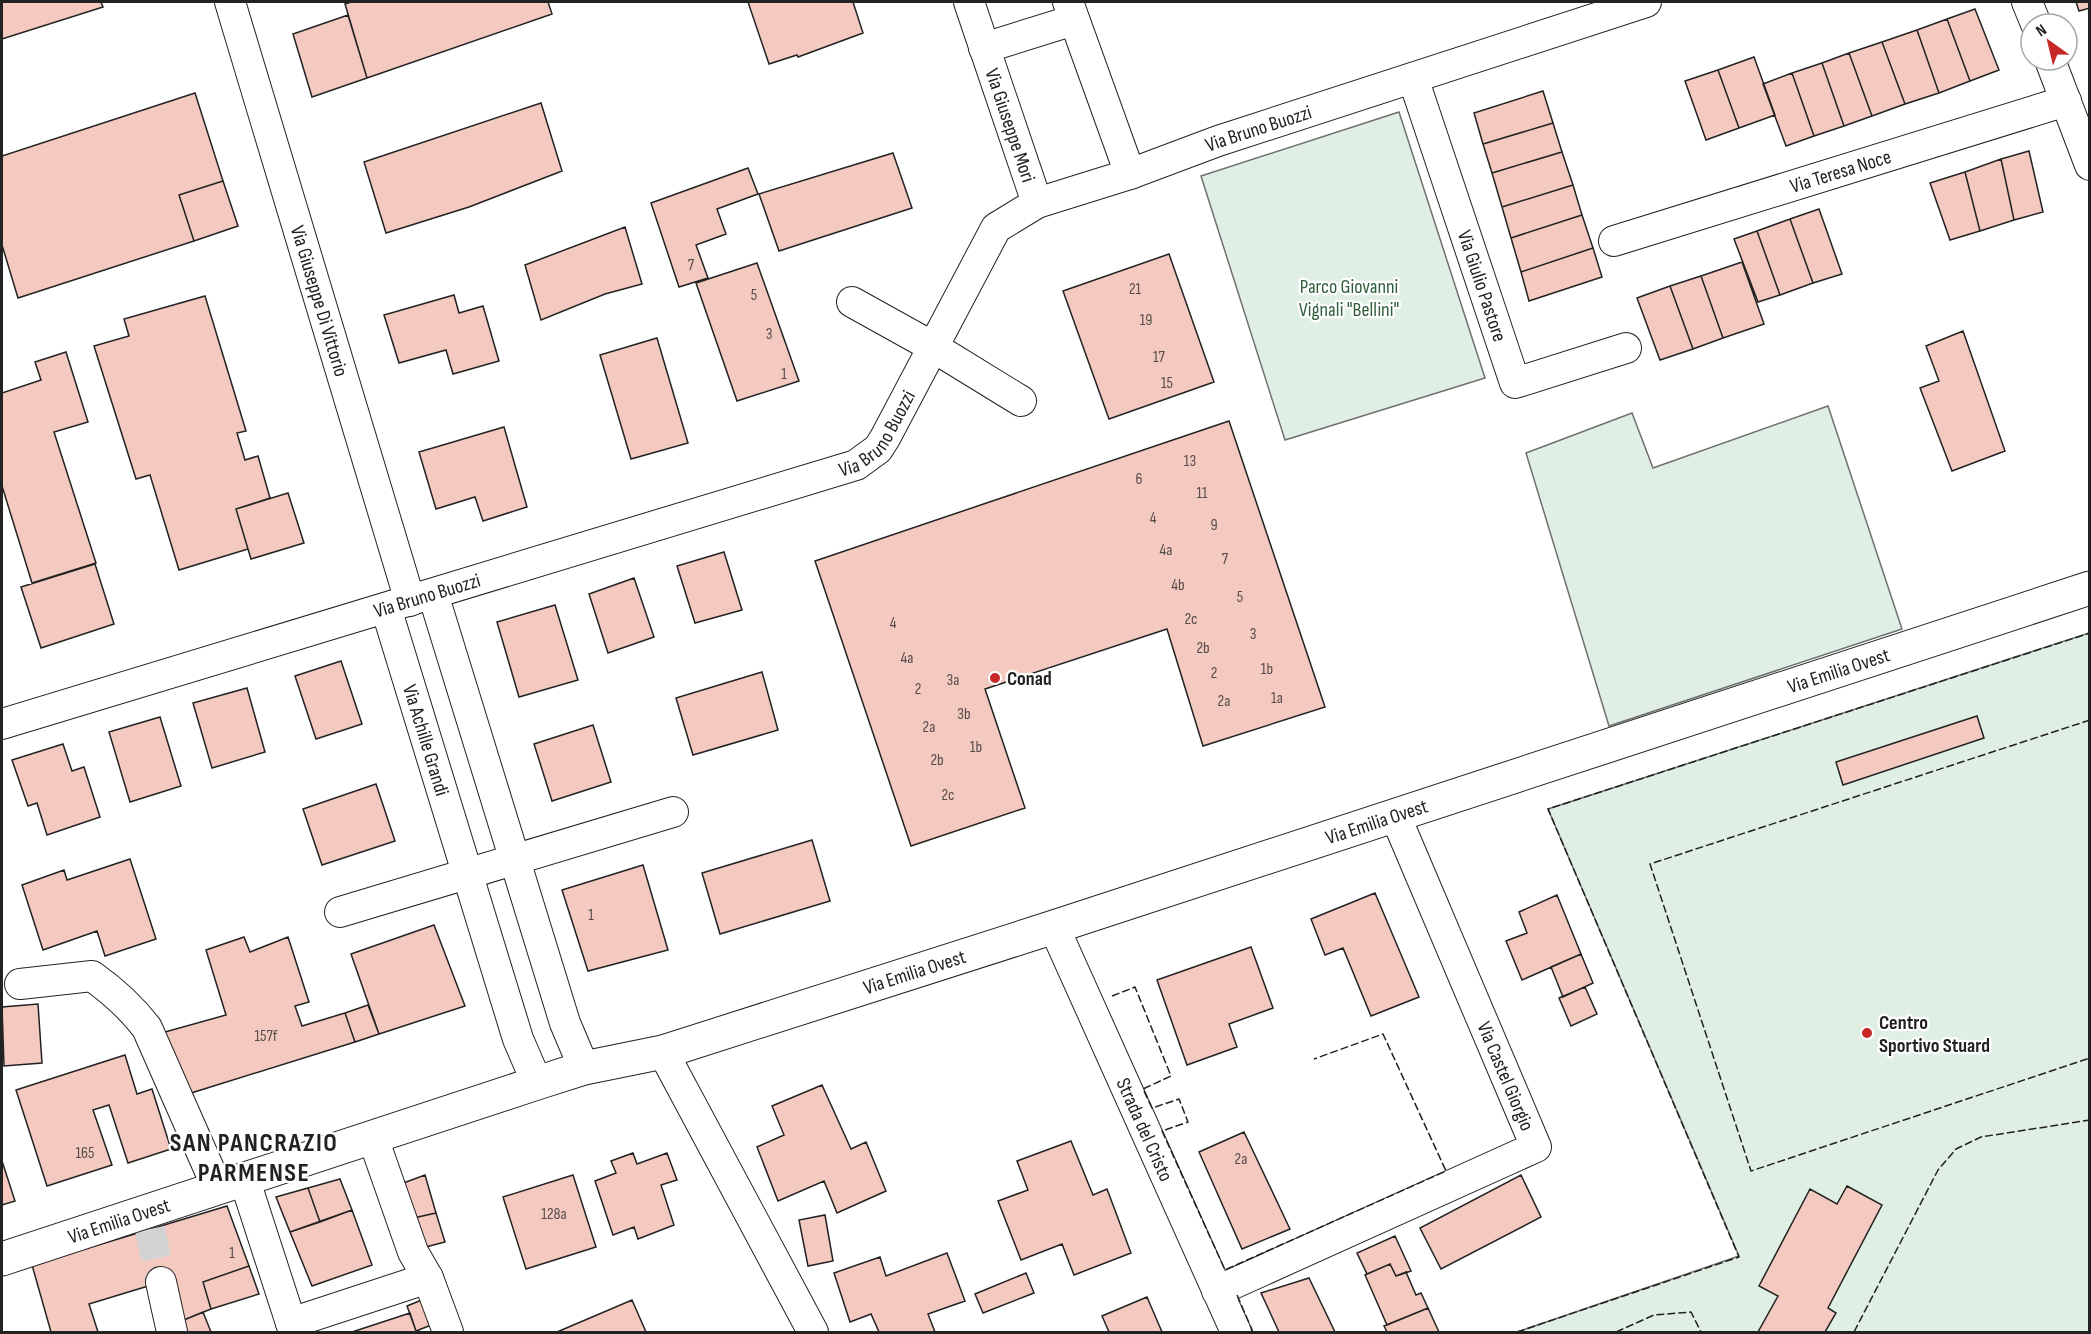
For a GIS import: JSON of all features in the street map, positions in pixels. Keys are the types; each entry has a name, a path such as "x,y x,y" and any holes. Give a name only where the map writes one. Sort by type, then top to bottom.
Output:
{"street":[{"name":"Via Giuseppe Di Vittorio","path":"230,2 410,601"},
{"name":"Via Giuseppe Mori","path":"969,2 1037,204"},
{"name":"Via Bruno Buozzi","path":"2,724 856,465 878,449 996,228 1037,204 1130,174 1187,152 1646,2"},
{"name":"Via Giuseppe Mori","path":"984,48 1071,11 1130,174"},
{"path":"2055,72 2066,101 2083,131 2090,165"},
{"name":"Via Giulio Pastore","path":"1413,78 1515,383 1626,348"},
{"name":"Via Teresa Noce","path":"1614,241 2066,101"},
{"path":"852,302 933,347 1021,401"},
{"name":"Via Emilia Ovest","path":"2,1260 148,1220 231,1183 537,1083 584,1068 663,1052 1054,927 2090,588"},
{"path":"410,601 514,860 564,1023 584,1068"},
{"name":"Via Achille Grandi","path":"410,601 467,874 518,1039 537,1083"},
{"path":"340,912 673,813"},
{"name":"Via Castel Giorgio","path":"1217,1291 1536,1147 1395,815"},
{"name":"Strada del Cristo","path":"1054,927 1236,1332"},
{"path":"20,984 92,976 134,1010 147,1028 231,1183 292,1328 428,1278"},
{"path":"663,1052 813,1332"},
{"path":"374,1138 413,1252 428,1278 448,1332"},
{"path":"161,1282 172,1332"}],"green space":[{"name":"Parco Giovanni Vignali \"Bellini\"","path":"1399,112 1485,378 1285,440 1201,176"},
{"path":"1828,406 1902,629 1609,726 1526,453 1632,413 1653,468"},
{"name":"Centro Sportivo Stuard","path":"2089,633 2089,1332 1517,1332 1739,1256 1548,809"}],"building":[{"path":"2,2 101,2 103,7 2,39"},
{"path":"351,2 548,2 552,14 367,78 345,4"},
{"path":"748,2 853,2 863,33 798,57 797,55 769,64"},
{"path":"2076,2 2090,2 2090,8 2079,11"},
{"path":"1975,9 1999,70 1970,81 1947,19"},
{"path":"348,15 367,78 312,97 293,34"},
{"path":"1947,19 1970,81 1939,93 1917,30"},
{"path":"1917,30 1939,93 1905,104 1882,42"},
{"path":"1882,42 1905,104 1872,116 1849,53"},
{"path":"1849,53 1872,116 1844,126 1822,63"},
{"path":"1754,57 1775,115 1739,128 1718,70"},
{"path":"1822,63 1844,126 1814,136 1792,73"},
{"path":"1718,70 1739,128 1706,140 1685,81"},
{"path":"1792,73 1814,136 1786,146 1763,84"},
{"path":"1543,91 1553,123 1483,144 1474,113"},
{"path":"195,93 223,181 179,195 194,241 18,298 2,245 2,156"},
{"path":"541,103 562,171 469,207 386,233 364,162"},
{"path":"1553,123 1562,152 1492,173 1483,144"},
{"path":"2029,151 2043,212 2014,220 2001,159"},
{"path":"1562,152 1573,185 1502,207 1492,173"},
{"path":"893,153 912,208 779,251 759,194"},
{"path":"2001,159 2014,220 1980,231 1965,172"},
{"path":"748,168 758,194 717,209 726,234 696,245 708,278 679,287 651,203"},
{"path":"1965,172 1980,231 1950,240 1930,183"},
{"path":"223,181 238,226 194,241 179,195"},
{"path":"1573,185 1582,215 1511,238 1502,207"},
{"path":"1819,209 1842,274 1813,283 1790,219"},
{"path":"1582,215 1593,248 1521,272 1511,238"},
{"path":"1790,219 1813,283 1780,295 1757,231"},
{"path":"625,227 642,284 605,294 541,320 525,265"},
{"path":"1757,231 1780,295 1758,302 1734,239"},
{"path":"1593,248 1602,277 1529,301 1521,272"},
{"path":"1169,254 1214,382 1109,419 1063,291"},
{"path":"1742,262 1764,324 1723,338 1701,276"},
{"path":"757,263 799,381 737,401 696,283"},
{"path":"1701,276 1723,338 1693,349 1670,286"},
{"path":"1670,286 1693,349 1660,360 1637,298"},
{"path":"454,295 459,313 483,306 499,361 453,374 446,350 399,363 384,315"},
{"path":"205,296 246,431 237,433 245,460 258,456 270,498 236,509 248,549 179,570 150,475 136,479 94,346 129,336 124,319"},
{"path":"1963,331 2005,451 1952,471 1920,388 1939,381 1926,346"},
{"path":"657,338 688,443 631,459 600,355"},
{"path":"66,352 88,422 54,432 96,563 32,583 2,486 2,393 41,380 35,362"},
{"path":"1229,421 1325,707 1203,746 1167,629 985,689 1025,808 911,846 815,561"},
{"path":"504,427 527,507 483,521 475,497 436,509 419,452"},
{"path":"288,493 304,543 251,559 236,509"},
{"path":"724,552 742,610 695,623 677,566"},
{"path":"95,564 114,624 41,648 21,587"},
{"path":"634,578 654,637 608,653 589,594"},
{"path":"555,605 578,680 519,697 497,622"},
{"path":"341,661 362,724 316,739 295,676"},
{"path":"762,672 778,730 693,755 676,698"},
{"path":"247,688 265,752 212,768 193,703"},
{"path":"1977,716 1984,738 1843,785 1836,762"},
{"path":"160,717 181,786 130,802 109,732"},
{"path":"593,725 611,782 552,801 534,744"},
{"path":"63,744 72,771 84,767 100,817 47,835 37,803 28,806 12,760"},
{"path":"376,784 395,841 322,865 303,809"},
{"path":"812,840 830,901 720,934 702,873"},
{"path":"130,859 156,939 105,956 97,931 43,950 22,885 64,870 67,880"},
{"path":"643,865 668,950 588,971 562,890"},
{"path":"1375,893 1419,997 1371,1016 1343,948 1325,955 1311,919"},
{"path":"1557,895 1581,954 1522,980 1506,941 1527,933 1519,912"},
{"path":"434,925 465,1006 379,1034 351,954"},
{"path":"244,937 250,952 288,937 309,1002 295,1006 302,1026 345,1013 355,1042 188,1094 165,1032 226,1015 206,950"},
{"path":"1251,947 1273,1008 1229,1024 1237,1047 1187,1065 1157,980"},
{"path":"1581,954 1593,983 1563,997 1551,967"},
{"path":"1585,987 1597,1014 1571,1026 1559,998"},
{"path":"38,1004 42,1063 4,1066 2,1007"},
{"path":"368,1005 379,1034 355,1042 345,1013"},
{"path":"125,1055 137,1094 152,1089 171,1149 128,1163 109,1105 93,1110 112,1165 47,1186 16,1090"},
{"path":"822,1085 851,1149 866,1142 886,1191 837,1213 824,1181 778,1201 757,1147 784,1135 772,1106"},
{"path":"1244,1132 1290,1229 1242,1249 1199,1152"},
{"path":"1071,1141 1093,1195 1107,1189 1131,1253 1074,1275 1062,1244 1021,1260 998,1201 1028,1190 1017,1161"},
{"path":"633,1153 637,1164 667,1153 677,1180 661,1185 674,1225 638,1239 634,1227 613,1235 595,1181 616,1173 611,1161"},
{"path":"2,1161 15,1201 2,1205"},
{"path":"425,1175 436,1213 409,1219 398,1185"},
{"path":"573,1175 596,1247 526,1269 503,1197"},
{"path":"1521,1175 1541,1217 1441,1269 1420,1228"},
{"path":"340,1179 352,1210 320,1222 308,1188"},
{"path":"1847,1186 1882,1205 1828,1308 1836,1313 1825,1332 1758,1332 1778,1296 1759,1286 1810,1189 1837,1204"},
{"path":"308,1188 320,1222 290,1232 276,1197"},
{"path":"227,1206 249,1266 203,1282 211,1309 179,1322 168,1280 89,1304 98,1332 51,1332 32,1265"},
{"path":"352,1210 372,1265 312,1286 290,1232"},
{"path":"436,1213 445,1242 418,1249 409,1219"},
{"path":"825,1215 833,1261 808,1266 799,1220"},
{"path":"1395,1236 1411,1271 1396,1276 1390,1264 1367,1274 1357,1253"},
{"path":"947,1253 965,1301 928,1314 935,1332 879,1332 871,1314 850,1322 834,1273 880,1257 886,1276"},
{"path":"1390,1264 1396,1276 1406,1272 1416,1295 1421,1293 1428,1308 1387,1325 1365,1275"},
{"path":"249,1266 259,1294 211,1309 203,1282"},
{"path":"1026,1273 1034,1293 983,1313 975,1294"},
{"path":"1309,1278 1335,1332 1279,1332 1261,1293"},
{"path":"429,1297 439,1322 416,1331 407,1306"},
{"path":"1147,1297 1162,1332 1109,1332 1102,1316"},
{"path":"632,1300 646,1332 557,1332"},
{"path":"1428,1308 1439,1332 1387,1332 1384,1326"},
{"path":"203,1312 211,1332 182,1332 179,1322"},
{"path":"410,1313 416,1331 422,1332 352,1332"}],"tunnel":[{"path":"150,1229 161,1282"}],"fence":[{"path":"1517,1332 1739,1257 1548,809 2090,633"},
{"path":"2090,720 1650,864 1751,1171 2090,1058"},
{"path":"1112,996 1135,987 1171,1076 1143,1089 1152,1108 1179,1099 1188,1122 1162,1131 1225,1270 1446,1171 1383,1034 1314,1059"},
{"path":"1854,1332 1938,1170 1956,1149 1981,1137 2090,1120"},
{"path":"1237,1295 1253,1332"},
{"path":"1616,1332 1654,1315 1691,1312 1701,1332"}],"place":[{"name":"Conad","path":"995,678"},
{"name":"Centro Sportivo Stuard","path":"1867,1033"}],"district":[{"name":"SAN PANCRAZIO PARMENSE","path":"254,1157"}]}
